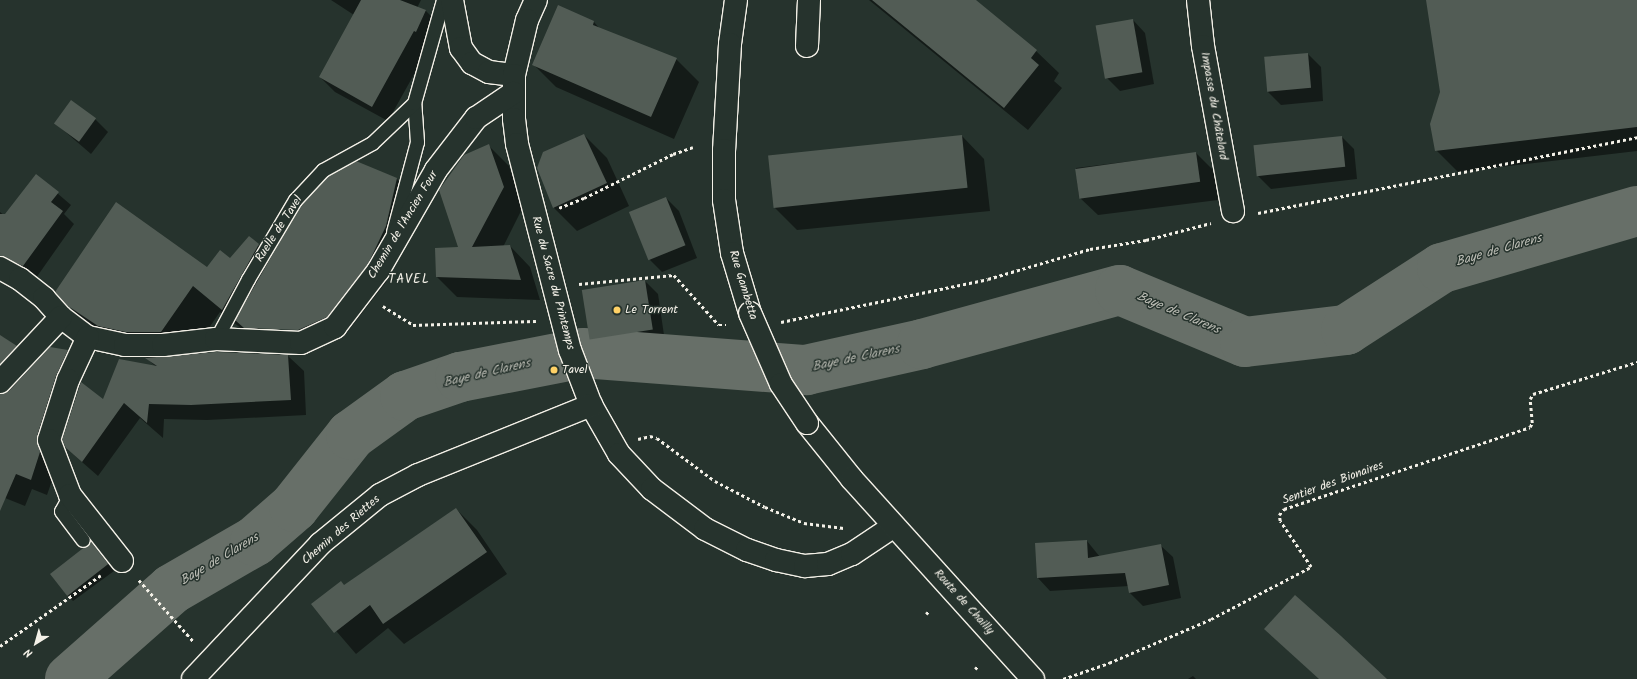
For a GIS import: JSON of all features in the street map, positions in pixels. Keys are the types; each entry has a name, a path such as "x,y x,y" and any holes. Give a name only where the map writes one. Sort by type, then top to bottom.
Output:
{"street":[{"path":"452,0 461,48 472,63 514,84"},
{"name":"Rue du Sacre du Printemps","path":"536,0 525,26 514,84 517,144 563,329 591,405 620,454 652,489 705,529 747,550 776,560 805,566 828,564 852,554 894,526"},
{"name":"Rue Gambetta","path":"736,0 730,44 724,150 724,200 742,319 781,384 807,423 894,526"},
{"path":"807,46 809,0"},
{"name":"Impasse du Châtelard","path":"1198,0 1203,46 1234,215"},
{"name":"Chemin de l'Ancien Four","path":"0,268 20,279 44,298 61,317 88,337 125,344 155,345 216,339 301,343 335,327 370,283 387,253 403,230 436,170 476,118 514,84"},
{"path":"0,382 61,317"},
{"path":"88,337 68,380 49,440 70,495 122,561"},
{"name":"Chemin des Riettes","path":"200,676 320,544 380,495 418,475 591,405"},
{"name":"Route de Chailly","path":"894,526 1033,679"}],"lane":[{"path":"387,253 417,142 414,104 443,0"},
{"name":"Ruelle de Tavel","path":"216,339 248,278 295,200 323,170 372,143 414,104"},
{"path":"70,495 61,512 83,540"}],"path":[{"path":"778,322 793,321 988,279 1090,249 1146,240 1234,215 1637,137"},
{"path":"555,209 584,198 673,154 693,147"},
{"path":"578,284 674,274 719,325 742,319"},
{"path":"394,312 413,325 540,321"},
{"name":"Sentier des Bionaires","path":"1063,679 1109,663 1211,619 1311,567 1280,521 1279,515 1284,509 1530,427 1532,423 1530,398 1533,394 1637,362"},
{"path":"630,441 650,436 657,438 715,480 745,498 804,523 831,528 848,528"},
{"path":"0,646 122,561"},
{"path":"136,578 196,645"},
{"path":"926,614 929,611"},
{"path":"975,669 978,666"}],"building":[{"path":"361,0 400,0 426,10 416,32 414,31 372,107 319,77"},
{"path":"872,0 976,0 1037,50 1031,58 1039,65 1004,108"},
{"path":"1426,0 1637,0 1637,127 1435,151 1430,124 1440,92"},
{"path":"558,5 594,21 593,25 677,58 651,117 532,65"},
{"path":"1133,19 1142,72 1105,79 1096,26"},
{"path":"1308,53 1311,88 1267,92 1264,57"},
{"path":"71,100 96,118 79,142 54,123"},
{"path":"584,134 607,183 553,208 537,168 543,152"},
{"path":"962,135 968,188 774,208 768,155"},
{"path":"1342,136 1345,167 1257,176 1253,145"},
{"path":"489,144 504,187 472,247 510,245 521,280 436,277 435,248 458,247 439,190 464,155"},
{"path":"1196,152 1200,182 1079,199 1075,169"},
{"path":"356,161 397,178 386,226 368,264 327,317 298,330 244,328 235,320 301,205 328,176"},
{"path":"36,174 59,192 51,202 63,211 23,266 0,256 0,214 5,214"},
{"path":"666,197 685,245 648,260 629,212"},
{"path":"116,202 207,267 220,250 230,258 249,236 259,244 222,310 193,286 161,332 126,332 98,326 68,306 55,292"},
{"name":"Le Torrent","path":"645,280 653,329 590,339 582,290"},
{"path":"0,335 17,346 0,364"},
{"path":"50,347 68,350 56,376 37,436 40,452 31,480 16,474 0,511 0,394 9,391"},
{"path":"216,352 288,355 291,400 191,405 149,404 147,423 124,403 82,462 66,448 62,440 81,382 103,399 119,359 157,366 145,358"},
{"path":"456,508 487,552 383,624 370,605 334,633 311,604 341,581 344,585"},
{"path":"1087,540 1088,558 1161,544 1169,585 1129,593 1125,573 1037,578 1035,543"},
{"path":"91,542 108,564 67,596 50,574"},
{"path":"1295,595 1387,679 1319,679 1264,629"}],"waterway":[{"name":"Baye de Clarens","path":"70,679 172,589 255,541 294,507 351,435 405,396 460,377 583,353 806,370 922,344 1120,290 1245,342 1346,330 1442,268 1637,211"}],"place":[{"name":"Le Torrent","path":"617,310"},
{"name":"Tavel","path":"554,370"}],"district":[{"name":"TAVEL","path":"409,280"}]}
